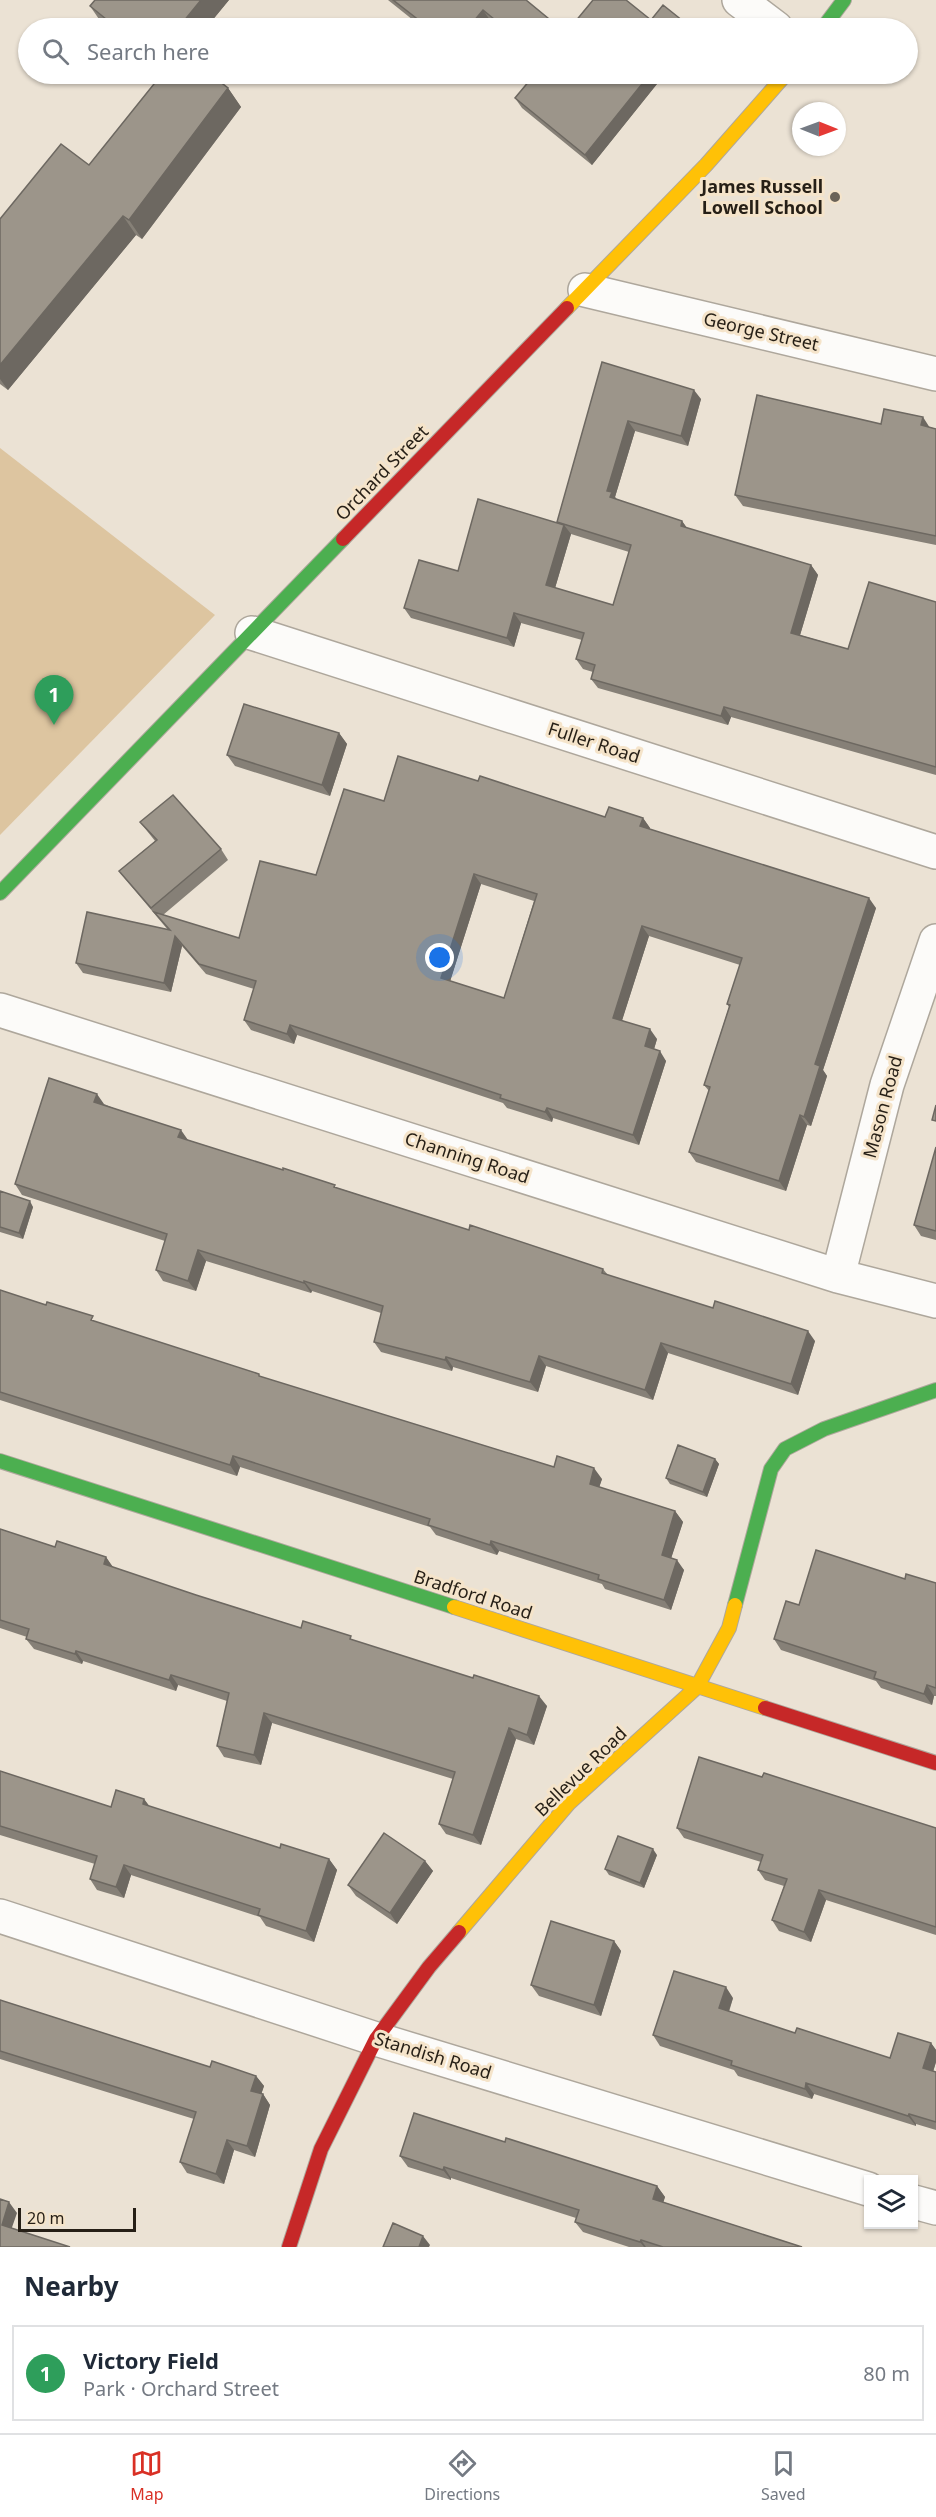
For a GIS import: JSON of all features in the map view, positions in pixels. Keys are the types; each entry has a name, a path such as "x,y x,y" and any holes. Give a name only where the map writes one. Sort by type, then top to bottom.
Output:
{"street":[{"path":"739,0 763,18"},
{"path":"830,18 844,0"},
{"name":"Orchard Street","path":"0,893 706,165 777,84"},
{"name":"George Street","path":"585,290 936,374"},
{"name":"Fuller Road","path":"252,633 936,852"},
{"name":"Mason Road","path":"838,1276 887,1085 936,940"},
{"name":"Channing Road","path":"0,1010 838,1276 936,1301"},
{"name":"Bellevue Road","path":"289,2247 321,2149 376,2039 429,1967 569,1803 697,1687 729,1628 771,1469 785,1449 824,1429 936,1390"},
{"name":"Bradford Road","path":"0,1461 936,1763"},
{"name":"Standish Road","path":"0,1916 376,2039 864,2187"},
{"path":"918,2203 936,2208"}],"shaded area":[{"path":"0,448 215,615 0,835"}],"building":[{"path":"95,0 201,0 186,18 105,18 90,6"},
{"path":"393,0 526,0 548,18 493,18 483,10 476,18 416,18"},
{"path":"593,0 626,0 648,18 578,18"},
{"path":"663,5 679,18 653,18"},
{"path":"154,84 223,84 228,88 129,220 123,216 0,365 0,219 61,144 89,165"},
{"path":"527,84 642,84 585,155 515,98"},
{"path":"602,362 694,390 681,436 628,421 607,491 612,492 610,497 682,521 681,526 811,565 791,633 848,649 869,582 936,602 936,767 724,707 721,716 591,679 595,665 576,659 584,633 514,613 507,638 404,608 419,560 458,571 478,499 564,525 546,585 613,605 631,545 557,522"},
{"path":"757,395 881,424 884,409 923,417 921,425 936,429 936,536 735,495"},
{"path":"244,704 339,733 322,785 227,755"},
{"path":"398,756 478,781 480,776 605,817 609,807 643,818 640,826 869,898 815,1064 820,1066 804,1117 800,1115 779,1181 689,1152 710,1087 704,1085 730,1005 727,1004 742,958 642,926 613,1018 650,1029 645,1046 660,1051 633,1135 547,1108 545,1112 500,1098 501,1095 290,1025 287,1034 244,1020 256,981 199,964 175,936 164,983 76,963 87,912 170,930 154,912 239,938 260,861 316,875 344,789 384,801","holes":["474,874 537,894 504,998 441,978"]},
{"path":"173,795 221,849 151,908 119,871 157,840 140,822"},
{"path":"49,1078 97,1094 94,1102 181,1130 178,1137 283,1170 283,1168 335,1185 334,1187 469,1230 470,1225 603,1269 602,1273 713,1308 715,1301 808,1331 791,1384 661,1343 645,1390 539,1356 530,1382 446,1357 445,1360 374,1342 383,1306 304,1281 304,1283 198,1250 188,1281 156,1270 167,1234 15,1184"},
{"path":"936,1105 936,1121 932,1120"},
{"path":"936,1147 936,1231 914,1225"},
{"path":"0,1191 30,1201 19,1233 0,1227"},
{"path":"0,1290 46,1305 47,1302 93,1316 91,1320 259,1374 259,1376 554,1467 557,1456 594,1468 590,1484 675,1511 662,1555 677,1560 664,1600 598,1579 599,1575 491,1541 490,1545 428,1525 430,1519 233,1456 230,1465 0,1392"},
{"path":"678,1445 715,1459 703,1492 666,1478"},
{"path":"0,1529 55,1547 57,1541 106,1557 104,1564 301,1628 303,1621 351,1636 350,1639 473,1678 474,1675 539,1696 527,1735 509,1728 473,1835 439,1824 455,1772 264,1713 254,1755 217,1746 229,1693 171,1675 169,1680 76,1651 75,1654 26,1639 29,1629 0,1620"},
{"path":"816,1550 905,1579 906,1574 936,1583 936,1688 927,1685 924,1694 874,1678 876,1672 774,1639 786,1601 799,1605"},
{"path":"699,1757 762,1777 764,1773 936,1828 936,1927 819,1890 804,1932 772,1920 787,1879 758,1870 763,1855 677,1828"},
{"path":"0,1771 111,1807 116,1790 144,1799 143,1804 280,1848 281,1844 329,1859 306,1931 258,1915 260,1909 124,1865 116,1887 90,1879 97,1856 0,1826"},
{"path":"384,1833 425,1861 390,1913 348,1885"},
{"path":"618,1836 653,1849 640,1883 605,1869"},
{"path":"551,1921 614,1941 594,2005 531,1985"},
{"path":"674,1971 726,1987 719,2008 795,2033 797,2028 890,2058 898,2033 931,2043 923,2068 936,2072 936,2122 909,2114 908,2116 806,2083 805,2089 731,2065 732,2061 653,2035"},
{"path":"0,2000 210,2067 212,2061 256,2076 251,2091 263,2094 247,2146 227,2140 216,2174 180,2162 196,2112 0,2051"},
{"path":"414,2113 505,2142 506,2138 657,2186 653,2199 802,2247 663,2247 575,2222 579,2210 444,2167 443,2170 400,2156"},
{"path":"0,2199 9,2202 2,2225 70,2247 0,2247"},
{"path":"393,2223 423,2236 419,2247 383,2247"}],"traffic: fast":[{"path":"830,18 844,0"},
{"path":"0,893 343,539"},
{"path":"735,1605 771,1469 785,1449 824,1429 936,1390"},
{"path":"0,1461 454,1607"}],"traffic: slow":[{"path":"567,308 706,165 777,84"},
{"path":"459,1932 569,1803 697,1687 729,1628 735,1605"},
{"path":"454,1607 765,1708"}],"traffic: jam":[{"path":"343,539 567,308"},
{"path":"765,1708 936,1763"},
{"path":"289,2247 321,2149 376,2039 429,1967 459,1932"}],"place":[{"name":"James Russell Lowell School","path":"835,197"},
{"name":"Victory Field","path":"54,725"}]}
